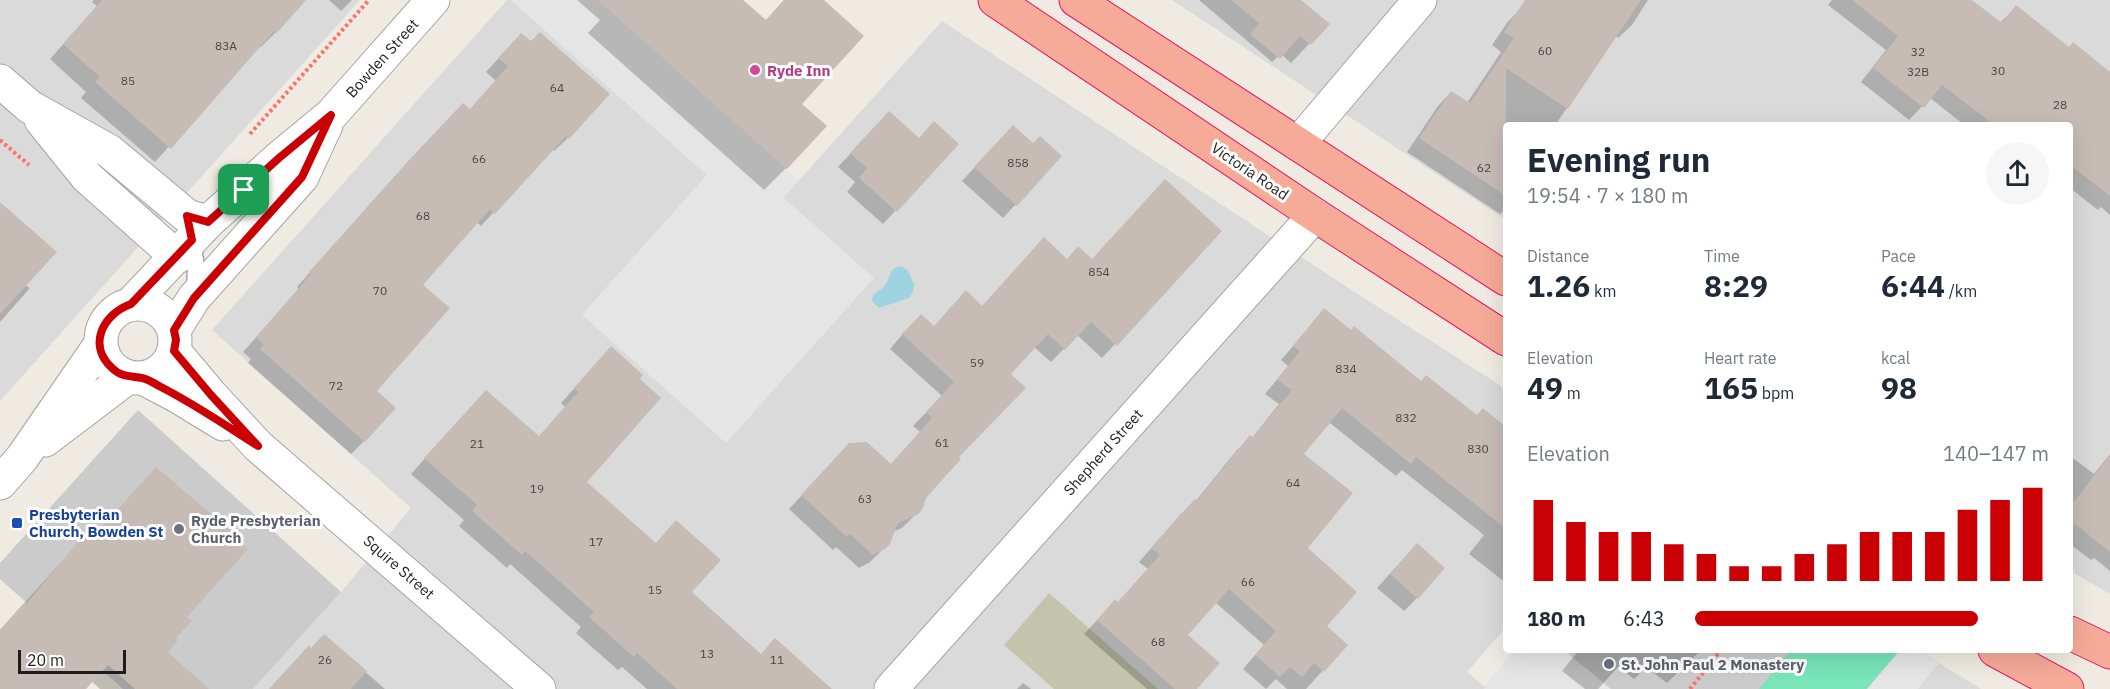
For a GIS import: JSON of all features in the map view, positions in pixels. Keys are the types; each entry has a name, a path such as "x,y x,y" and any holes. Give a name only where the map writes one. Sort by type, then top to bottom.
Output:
{"highway":[{"name":"Victoria Road","path":"995,0 1503,337"},
{"path":"1076,0 1503,277"},
{"path":"2073,634 2110,652"},
{"path":"2001,653 2067,689"}],"street":[{"name":"Bowden Street","path":"131,304 192,250 279,158 331,115 434,0"},
{"path":"1298,144 1420,0"},
{"path":"0,81 30,107 87,177 192,250"},
{"name":"Bowden Street","path":"192,250 210,263 217,257 317,145 331,115"},
{"name":"Shepherd Street","path":"891,689 1315,214"},
{"name":"Bowden Street","path":"174,340 192,250"},
{"path":"131,304 142,304 162,312 174,340 170,360 154,375 135,378 117,373 103,356 100,345 104,323 111,314 131,304"},
{"name":"Squire Street","path":"174,340 211,395 258,446 539,689"},
{"path":"0,483 22,458 100,345"},
{"path":"22,458 135,378"},
{"name":"Squire Street","path":"135,378 197,407 258,446"}],"path":[{"path":"245,138 369,0"},
{"path":"1690,689 1719,653"}],"shaded area":[{"path":"0,0 360,0 0,401"},
{"path":"507,0 511,0 707,175 582,315 783,198 942,21 1503,387 1503,630 1467,672 1487,689 253,689 341,592 411,508 212,330"},
{"path":"511,0 598,0 799,180 784,198 874,278 726,443 582,315 707,175"},
{"path":"1172,0 2110,0 2110,594 2073,573 2073,122 1503,122 1503,218"},
{"path":"138,410 341,592 253,689 123,689 0,579 0,563"},
{"path":"1049,593 1158,689 1054,689 1004,645"},
{"path":"1513,653 1924,653 1939,663 1918,689 1483,689"},
{"path":"1513,653 1567,653 1611,689 1483,689"},
{"path":"1897,653 1924,653 1939,663 1918,689 1867,689"},
{"path":"1939,663 1981,689 1918,689"}],"green space":[{"path":"1789,653 1897,653 1867,689 1759,689"}],"water":[{"path":"902,266 908,271 914,284 913,292 909,298 879,308 872,301 873,295 884,287 892,270"}],"building":[{"path":"102,0 306,0 277,33 274,31 171,149 95,82 100,77 63,44"},
{"name":"Ryde Inn","path":"598,0 743,0 766,20 784,0 824,0 864,36 802,104 827,126 787,169"},
{"path":"1231,0 1301,0 1330,24 1311,45 1300,36 1280,59 1250,34 1259,23"},
{"path":"1525,0 1641,0 1568,109 1506,68 1503,194 1419,138 1451,91 1470,103 1514,38 1504,32"},
{"path":"1852,0 1972,0 2002,23 2016,5 2069,47 2073,42 2110,72 2110,196 2073,167 2073,122 1990,122 1942,85 1924,108 1873,68 1898,36"},
{"path":"540,32 610,94 569,139 566,136 495,214 490,209 423,285 450,308 377,391 396,408 365,442 260,349 264,345 256,337 311,274 309,272 410,159 463,103 470,109 508,66 498,58 521,33 531,41"},
{"path":"889,111 919,138 934,121 959,144 897,212 859,178 867,168 850,153"},
{"path":"1013,125 1033,143 1040,136 1062,156 1017,206 974,167"},
{"path":"1165,179 1222,231 1117,346 1091,322 1065,350 1048,334 1011,374 1026,388 959,457 961,459 926,498 922,510 917,515 898,523 890,544 885,549 873,555 850,534 847,537 801,495 849,443 867,442 891,464 932,418 926,412 954,382 902,334 921,314 934,326 966,290 982,306 1044,237 1067,259 1078,246 1092,259"},
{"path":"0,202 57,252 0,314"},
{"path":"1324,308 1351,330 1354,326 1421,381 1426,375 1477,415 1483,408 1503,425 1503,527 1416,457 1411,464 1342,408 1304,454 1353,493 1308,548 1357,592 1327,626 1348,645 1324,672 1314,663 1302,677 1290,667 1280,677 1255,655 1276,631 1229,589 1188,635 1220,663 1197,689 1175,689 1097,620 1115,599 1118,602 1160,555 1151,548 1195,499 1197,501 1250,435 1253,437 1292,390 1277,380 1300,351 1293,346"},
{"path":"611,346 643,375 640,379 661,398 587,482 656,543 676,520 721,560 692,592 761,654 775,638 832,689 677,689 637,653 634,657 589,617 594,612 525,551 522,555 472,511 477,505 424,458 486,390 539,436 578,392 574,388"},
{"path":"2110,455 2110,552 2073,522 2073,503"},
{"path":"156,467 237,536 235,538 248,549 187,617 192,621 176,638 178,640 168,652 209,689 135,689 108,665 86,689 0,689 0,630 23,604 25,605 83,536 89,541"},
{"path":"1417,543 1445,568 1418,599 1390,574"},
{"path":"324,634 367,671 351,689 269,689 309,645 311,648"}],"place":[{"name":"Ryde Inn","path":"755,70"},
{"name":"Presbyterian Church, Bowden St","path":"17,523"},
{"name":"Ryde Presbyterian Church","path":"179,529"},
{"name":"St. John Paul 2 Monastery","path":"1609,664"}],"route":[{"path":"331,115 302,177 194,298 174,330 176,340 174,351 258,446 161,387 143,378 128,377 117,373 109,366 100,345 104,323 111,314 131,304 192,240 187,216 208,222 244,190 331,115"}]}
